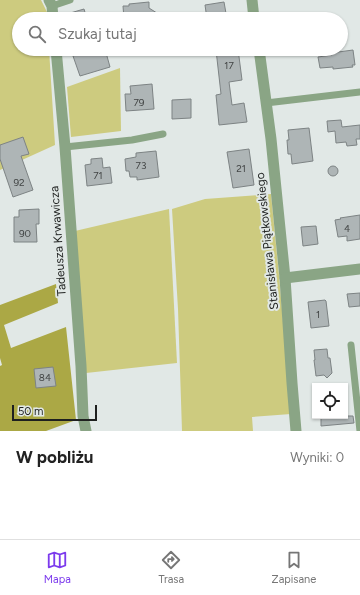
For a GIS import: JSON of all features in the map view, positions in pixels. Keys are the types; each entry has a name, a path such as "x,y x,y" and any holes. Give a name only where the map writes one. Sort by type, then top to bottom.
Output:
{"street":[{"path":"252,0 253,12"},
{"name":"Tadeusza Krwawicza","path":"57,56 65,147 81,366 83,416 86,431"},
{"name":"Stanisława Piątkowskiego","path":"260,56 285,278 296,431"},
{"path":"285,278 360,269"}],"lane":[{"path":"50,3 70,0"},
{"path":"266,103 360,92"},
{"path":"65,147 132,140 163,134"},
{"path":"351,345 360,431"}],"shaded area":[{"path":"0,0 41,0 47,12 12,12 12,56 49,56 55,145 0,170"},
{"path":"120,68 121,131 71,137 67,87"},
{"path":"271,194 291,414 252,417 253,431 182,431 178,309 172,209 205,199"},
{"path":"169,209 177,363 86,373 75,231"},
{"path":"56,284 58,303 4,325 11,348 66,327 76,420 46,431 0,431 0,366 2,365 0,358 0,305"}],"building":[{"path":"149,2 149,8 155,12 123,12 123,6 129,6 129,4"},
{"path":"224,2 226,12 206,12 205,5"},
{"path":"84,9 85,12 74,12"},
{"path":"353,50 355,65 352,65 353,67 333,69 333,67 320,68 318,57 348,56 348,51"},
{"path":"73,56 107,56 110,67 80,76"},
{"path":"217,56 239,56 242,80 229,82 232,105 244,103 247,122 219,125 216,95 221,94"},
{"path":"152,84 154,109 126,111 125,94 131,94 130,86"},
{"path":"191,99 191,118 172,119 172,100"},
{"path":"341,120 342,127 360,125 360,139 356,139 357,145 347,146 346,142 336,143 335,131 328,132 327,121"},
{"path":"309,128 313,161 292,164 291,154 288,154 288,130"},
{"path":"23,137 29,154 21,156 33,190 13,197 0,159 0,145"},
{"path":"249,149 254,185 233,188 227,152"},
{"path":"156,151 159,177 137,180 137,177 130,177 129,171 126,171 125,159 136,157 136,153"},
{"path":"102,158 103,168 110,167 112,183 87,186 85,165 91,164 91,159"},
{"path":"331,166 335,166 338,171 335,176 331,176 328,173 328,169"},
{"path":"39,209 39,224 36,224 37,242 14,242 14,217 19,217 19,210"},
{"path":"360,215 360,239 347,241 347,236 338,237 335,220"},
{"path":"316,226 318,244 303,246 301,227"},
{"path":"360,293 360,306 349,307 347,294"},
{"path":"325,300 329,326 311,328 308,302"},
{"path":"327,349 332,373 327,378 324,375 316,376 314,350"},
{"path":"53,367 56,386 36,388 34,369"},
{"path":"348,416 353,416 354,423 321,426 321,419 348,419"}]}
